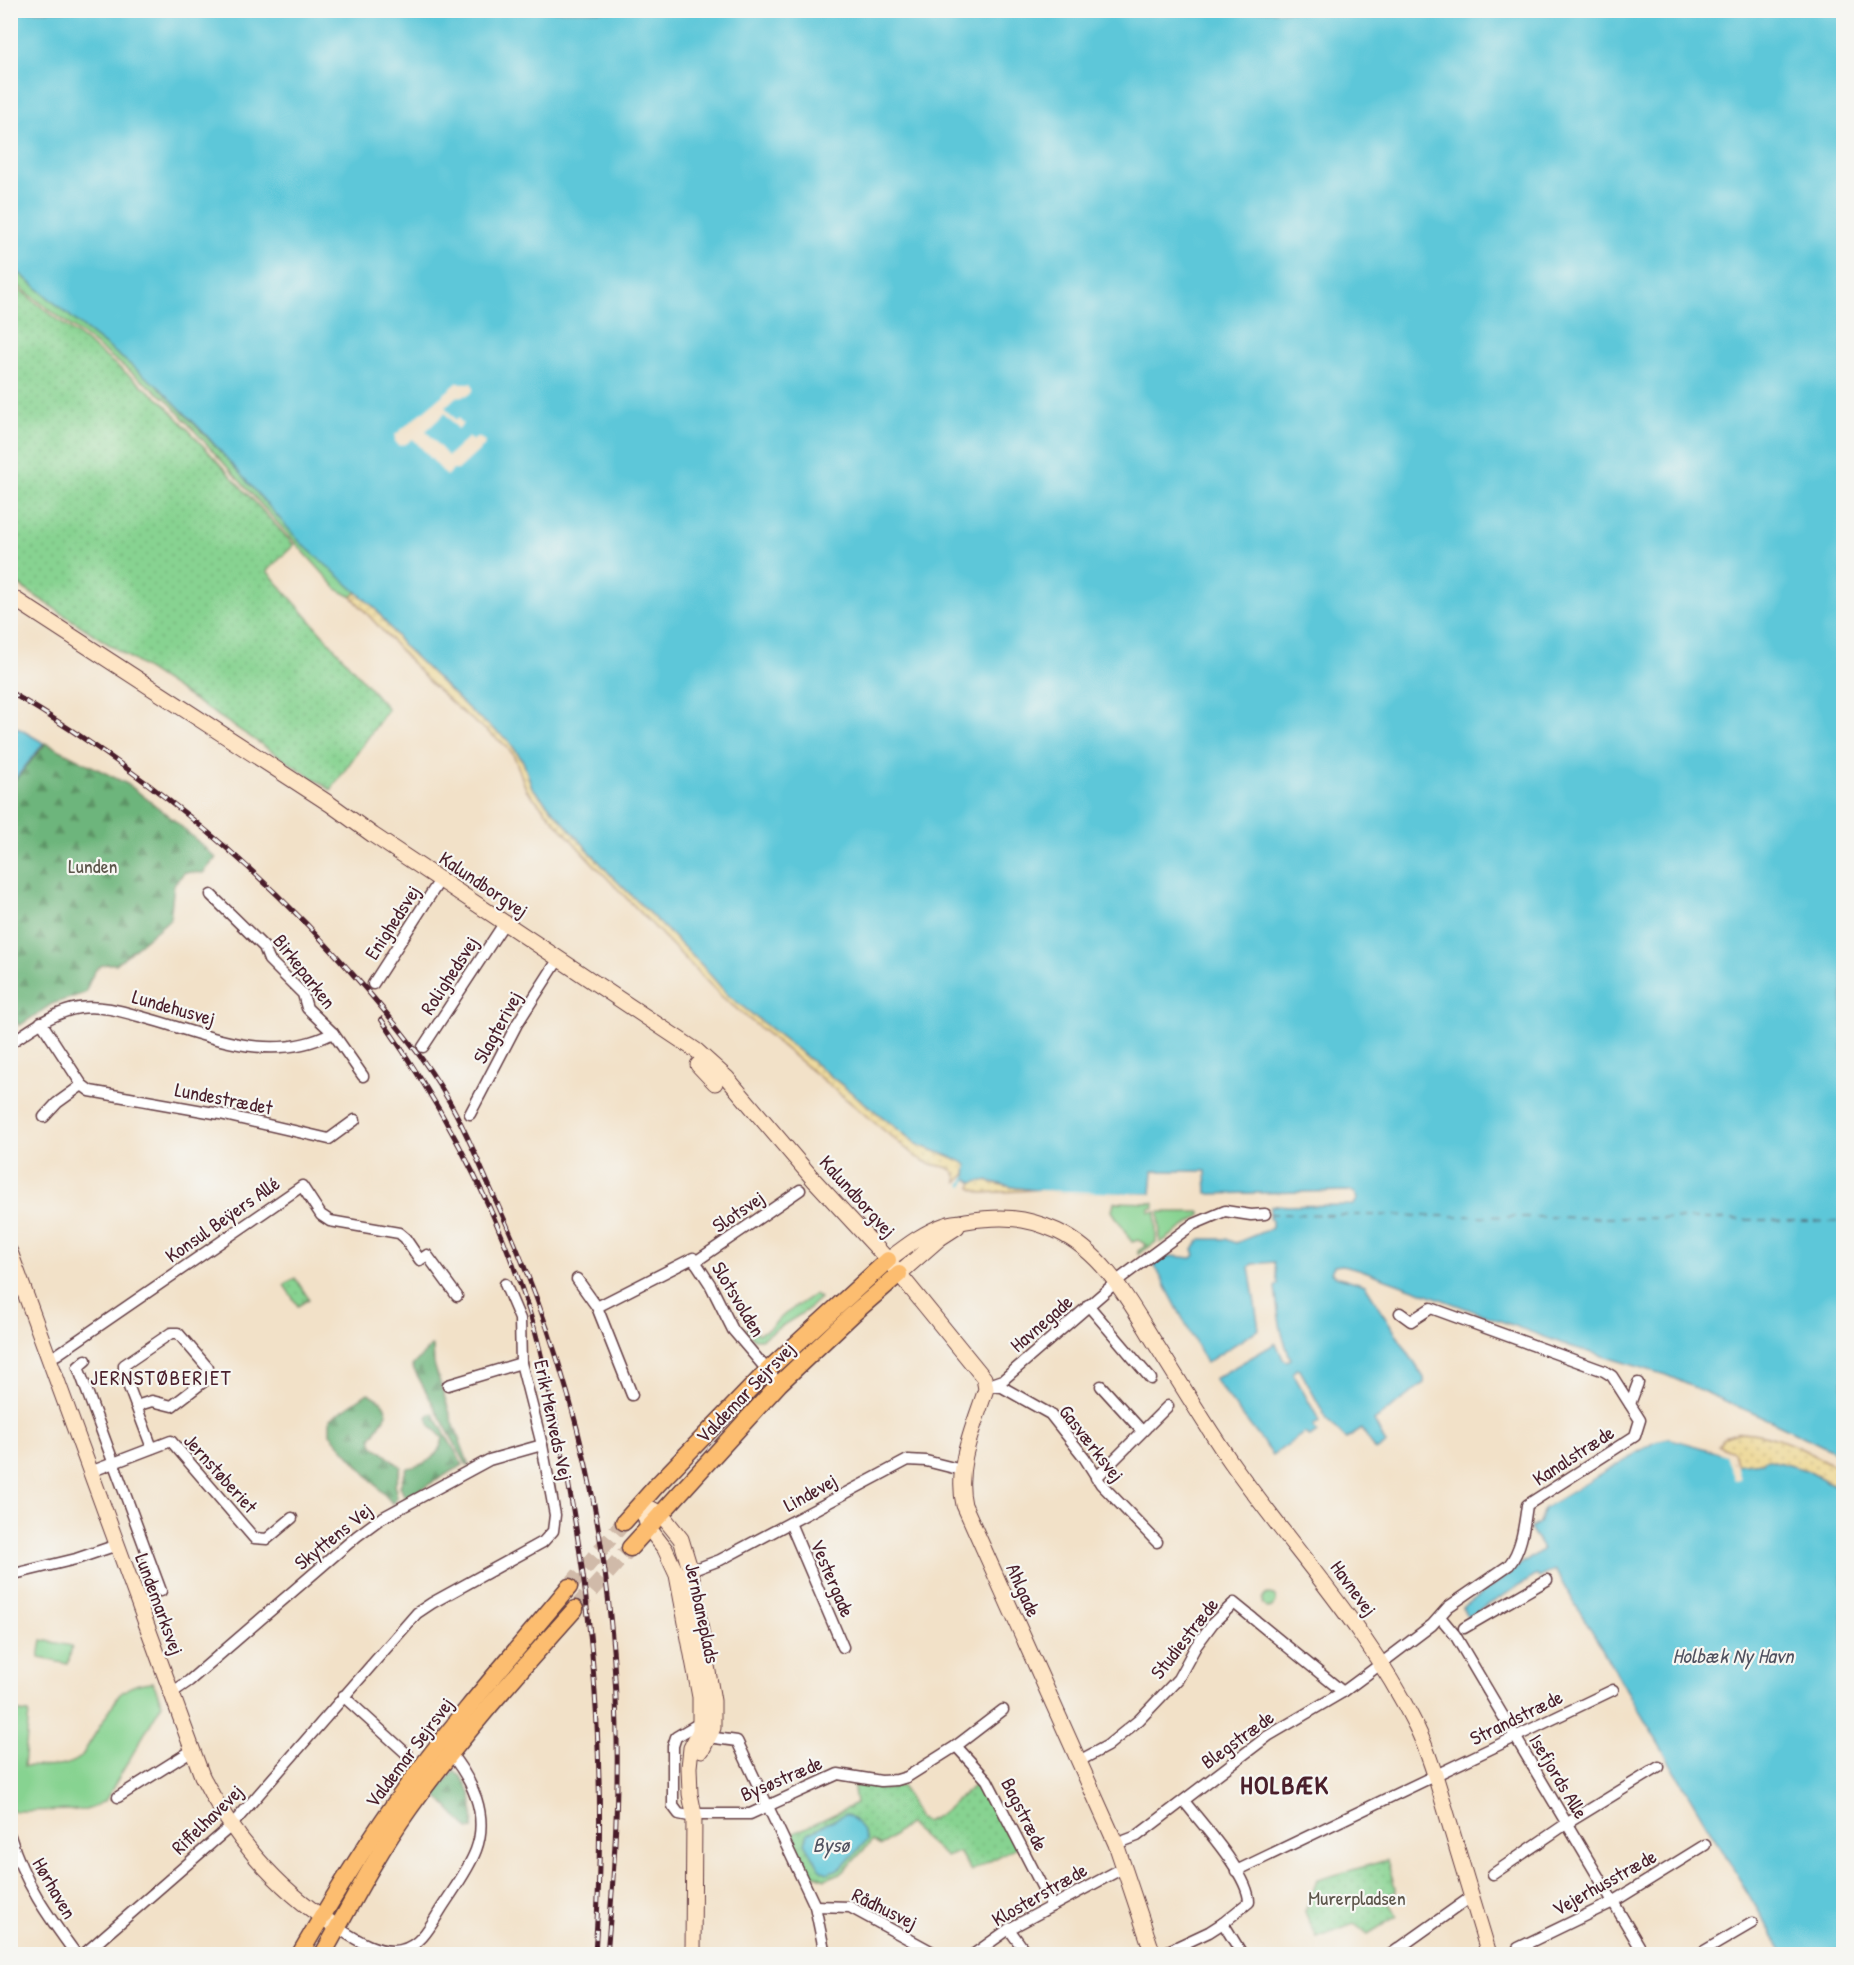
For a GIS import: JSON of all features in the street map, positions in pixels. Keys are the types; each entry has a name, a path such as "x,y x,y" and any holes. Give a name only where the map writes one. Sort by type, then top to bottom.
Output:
{"main road":[{"name":"Valdemar Sejrsvej","path":"624,1522 767,1371 888,1260"},
{"name":"Valdemar Sejrsvej","path":"630,1548 779,1384 899,1274"},
{"name":"Valdemar Sejrsvej","path":"300,1954 405,1788 458,1720 569,1587"},
{"name":"Valdemar Sejrsvej","path":"322,1954 377,1859 450,1753 575,1609"}],"street":[{"name":"Kalundborgvej","path":"10,596 330,804 705,1058 727,1078 814,1180 888,1260"},
{"name":"Enighedsvej","path":"373,984 440,880"},
{"name":"Birkeparken","path":"211,895 264,947 269,960 303,994 307,1008 333,1033 363,1076"},
{"name":"Rolighedsvej","path":"423,1047 505,922"},
{"name":"Slagterivej","path":"470,1114 517,1024 558,960"},
{"name":"Lundehusvej","path":"10,1043 41,1022 58,1014 78,1008 99,1007 147,1018 248,1047 270,1049 301,1046 333,1033"},
{"path":"41,1022 82,1085 57,1103 44,1117"},
{"path":"678,1039 686,1055 715,1083"},
{"name":"Lundestrædet","path":"82,1085 90,1092 220,1114 328,1139 355,1120"},
{"name":"Konsul Beÿers Allé","path":"49,1358 302,1186 321,1215 330,1221 399,1233 420,1260 427,1255 457,1296"},
{"name":"Slotsvej","path":"597,1307 694,1260 800,1190"},
{"path":"1116,1281 1192,1226 1226,1211 1251,1215 1265,1214"},
{"name":"Havnevej","path":"888,1260 934,1229 950,1223 990,1217 1014,1218 1058,1231 1077,1242 1098,1259 1116,1281 1224,1452 1332,1593 1381,1664 1416,1725 1435,1776 1489,1954"},
{"name":"Havnevej","path":"899,1274 940,1238 968,1221"},
{"name":"Lundemarksvej","path":"10,1252 170,1694 206,1784 231,1826 275,1878 338,1928"},
{"name":"Slotsvolden","path":"694,1260 710,1284 733,1330 779,1384"},
{"path":"888,1260 981,1372 986,1386"},
{"path":"577,1279 597,1307 632,1395"},
{"name":"Havnegade","path":"986,1386 1003,1380 1116,1281"},
{"name":"Erik Menveds Vej","path":"505,1284 520,1319 521,1363 543,1445 555,1515 553,1531"},
{"path":"1088,1305 1151,1379"},
{"name":"Kanalstræde","path":"1381,1664 1440,1617 1448,1607 1509,1565 1524,1545 1527,1506 1635,1436 1640,1420 1611,1376 1604,1371 1431,1308 1411,1321 1400,1313"},
{"path":"136,1406 152,1401 172,1406 207,1379 208,1368 178,1333 171,1333 124,1365 124,1374 136,1406 152,1448"},
{"path":"86,1360 78,1367 161,1591"},
{"path":"448,1385 521,1363"},
{"path":"1630,1404 1638,1383"},
{"name":"Ahlgade","path":"986,1386 962,1470 961,1488 964,1505 1116,1844 1153,1954"},
{"name":"Gasværksvej","path":"986,1386 1002,1387 1050,1414 1073,1442 1096,1478 1158,1542"},
{"path":"1101,1386 1145,1428"},
{"path":"1096,1478 1168,1406"},
{"name":"Jernstøberiet","path":"90,1472 171,1441 254,1538 267,1539 292,1518"},
{"name":"Skyttens Vej","path":"170,1694 189,1681 357,1536 380,1519 494,1458 543,1445"},
{"name":"Lindevej","path":"684,1573 720,1560 908,1460 926,1461 962,1470"},
{"name":"Jernbaneplads","path":"641,1503 661,1514 681,1539 684,1573 711,1687 707,1719 690,1755 690,1794 694,1815 693,1954"},
{"name":"Jernbaneplads","path":"641,1503 648,1527 684,1573"},
{"name":"Vestergade","path":"790,1523 843,1647"},
{"name":"Riffelhavevej","path":"84,1954 231,1826 417,1613 543,1542 553,1531"},
{"path":"10,1575 76,1559 117,1545"},
{"path":"1464,1628 1547,1580"},
{"name":"Studiestræde","path":"1078,1761 1107,1746 1139,1720 1178,1679 1196,1646 1213,1623 1234,1603 1343,1692"},
{"name":"Isefjords Alle","path":"1440,1617 1455,1635 1644,1954"},
{"name":"Blegstræde","path":"1116,1844 1137,1836 1268,1736 1343,1692 1381,1664"},
{"name":"Strandstræde","path":"1236,1871 1613,1690"},
{"path":"343,1696 408,1755"},
{"name":"Bysøstræde","path":"694,1815 744,1815 833,1775 843,1774 881,1781 897,1780 956,1746 1003,1710"},
{"name":"Jernbaneplads","path":"694,1815 698,1803 700,1753 713,1728 707,1719"},
{"path":"708,1737 737,1741 815,1906 825,1954"},
{"name":"Bagstræde","path":"956,1746 987,1780 1052,1906"},
{"path":"118,1797 191,1751"},
{"name":"Valdemar Sejrsvej","path":"338,1928 373,1947 389,1951 402,1950 413,1945 431,1925 472,1858 479,1839 480,1816 474,1791 469,1778 450,1753"},
{"path":"1493,1875 1566,1824 1659,1767"},
{"path":"1162,1954 1209,1932 1249,1902 1249,1893 1230,1860 1184,1801"},
{"name":"Hørhaven","path":"10,1836 16,1856 30,1886 45,1912 76,1954"},
{"name":"Vejerhusstræde","path":"1518,1948 1613,1902 1705,1845"},
{"name":"Klosterstræde","path":"974,1954 1009,1929 1124,1868"},
{"path":"1391,1954 1471,1897"},
{"name":"Rådhusvej","path":"815,1906 850,1907 936,1954"},
{"path":"1223,1923 1242,1954"},
{"path":"1698,1954 1752,1923"},
{"path":"1009,1929 1027,1954"}],"green space":[{"path":"11,266 160,388 332,569 357,592 352,597 338,590 166,399 16,284 11,278"},
{"path":"11,283 163,402 294,545 267,571 388,709 331,790 11,580"},
{"name":"Lunden","path":"46,743 129,785 174,820 216,858 203,873 185,872 174,884 170,919 116,964 103,965 98,968 92,975 85,993 52,1004 19,1026 10,1011 10,786"},
{"path":"1114,1202 1154,1203 1154,1208 1150,1208 1149,1212 1156,1212 1156,1242 1138,1254 1138,1251 1147,1245 1138,1240 1132,1242 1112,1211"},
{"path":"1159,1212 1201,1212 1201,1215 1160,1243"},
{"path":"295,1278 309,1299 298,1306 284,1285"},
{"path":"815,1294 820,1298 806,1311 761,1339 754,1339 747,1331 746,1328 750,1328 758,1334 767,1330 785,1314"},
{"path":"431,1346 433,1347 434,1364 469,1465 466,1464 412,1366"},
{"path":"368,1393 383,1403 387,1414 371,1438 373,1445 401,1467 395,1485 397,1498 393,1504 330,1434 330,1419"},
{"path":"433,1413 463,1465 405,1498 400,1486 407,1468 431,1459 441,1445 443,1438 430,1425 427,1417"},
{"path":"1269,1594 1274,1596 1276,1601 1274,1606 1269,1608 1264,1606 1262,1601 1264,1596"},
{"path":"42,1640 72,1646 68,1664 39,1658"},
{"path":"153,1682 162,1704 105,1801 86,1810 11,1811 11,1711 29,1713 24,1766 61,1766 81,1757 119,1695 135,1685"},
{"path":"454,1771 465,1782 471,1796 473,1828 468,1829 435,1794"},
{"path":"981,1780 1017,1847 971,1871 959,1852 946,1857 908,1824 881,1846 872,1841 843,1872 825,1879 811,1873 792,1834 856,1804 853,1783 885,1789 902,1786 919,1818 926,1822 939,1815"},
{"name":"Murerpladsen","path":"1387,1860 1396,1892 1385,1897 1397,1916 1368,1934 1354,1924 1317,1938 1305,1912 1317,1880"}],"sand":[{"path":"357,592 375,608 404,646 473,713 509,741 523,761 532,787 611,875 701,964 728,995 917,1144 968,1165 966,1174 957,1182 951,1169 928,1163 915,1156 721,996 584,854 526,789 514,756 505,745 462,712 429,682 352,597"},
{"path":"979,1180 1040,1190 981,1193 971,1188 973,1183"},
{"path":"1740,1432 1781,1440 1831,1464 1843,1471 1843,1490 1806,1470 1741,1479 1734,1452 1718,1446 1724,1437"}],"water":[{"path":"11,11 1843,11 1843,1456 1778,1424 1666,1375 1569,1346 1359,1269 1342,1265 1334,1266 1331,1272 1336,1276 1365,1285 1424,1378 1424,1383 1374,1421 1386,1444 1376,1451 1362,1429 1346,1439 1328,1421 1300,1370 1296,1369 1293,1373 1320,1422 1313,1425 1317,1432 1310,1437 1304,1433 1273,1455 1214,1379 1276,1343 1283,1359 1287,1361 1291,1359 1280,1324 1275,1287 1278,1284 1274,1262 1252,1264 1249,1267 1259,1329 1206,1363 1152,1260 1172,1256 1192,1258 1195,1255 1193,1249 1201,1239 1226,1239 1236,1243 1272,1228 1272,1220 1269,1218 1271,1206 1353,1205 1358,1199 1355,1193 1350,1191 1207,1194 1206,1171 1153,1171 1151,1194 1052,1191 984,1181 973,1183 966,1178 967,1165 917,1144 728,995 701,964 611,875 532,787 523,761 509,741 473,713 404,646 375,608 301,543 206,435 160,388 11,266"},
{"path":"11,724 44,743 11,784"},
{"name":"Holbæk Ny Havn","path":"1669,1438 1726,1455 1735,1465 1763,1462 1767,1459 1806,1470 1843,1490 1843,1954 1784,1954 1555,1570 1539,1578 1537,1575 1468,1617 1462,1608 1543,1549 1530,1528 1539,1523 1544,1508 1656,1441"},
{"name":"Bysø","path":"845,1814 861,1828 867,1840 841,1868 827,1873 821,1870 805,1843 808,1833"}],"pier":[{"path":"457,383 471,383 473,386 473,391 469,395 456,397 445,407 456,420 458,418 463,424 458,429 445,413 426,431 448,456 469,437 472,441 478,437 485,441 484,446 458,470 453,470 447,476 413,439 399,446 395,441 395,435"},
{"path":"1018,1191 1151,1194 1152,1196"},
{"path":"1663,1435 1688,1438 1728,1452 1733,1463 1736,1462 1741,1479 1735,1480 1726,1456 1707,1448 1669,1438 1653,1442 1544,1508 1545,1504 1635,1448"}],"waterway":[{"path":"962,1185 966,1178"}],"ferry route":[{"path":"1269,1214 1844,1222"}],"tunnel":[{"path":"569,1587 624,1522"},
{"path":"575,1609 630,1548"}],"railway":[{"path":"10,692 108,755 155,789 244,863 326,945 388,1015 410,1042 456,1113 519,1253 539,1305 572,1410 596,1517 611,1626 616,1708 616,1831 607,1954"},
{"path":"381,1019 427,1089 468,1162 518,1277 543,1361 582,1564 595,1694 600,1824 595,1954"}],"district":[{"name":"JERNSTØBERIET","path":"161,1377"},
{"name":"HOLBÆK","path":"1285,1784"}]}
